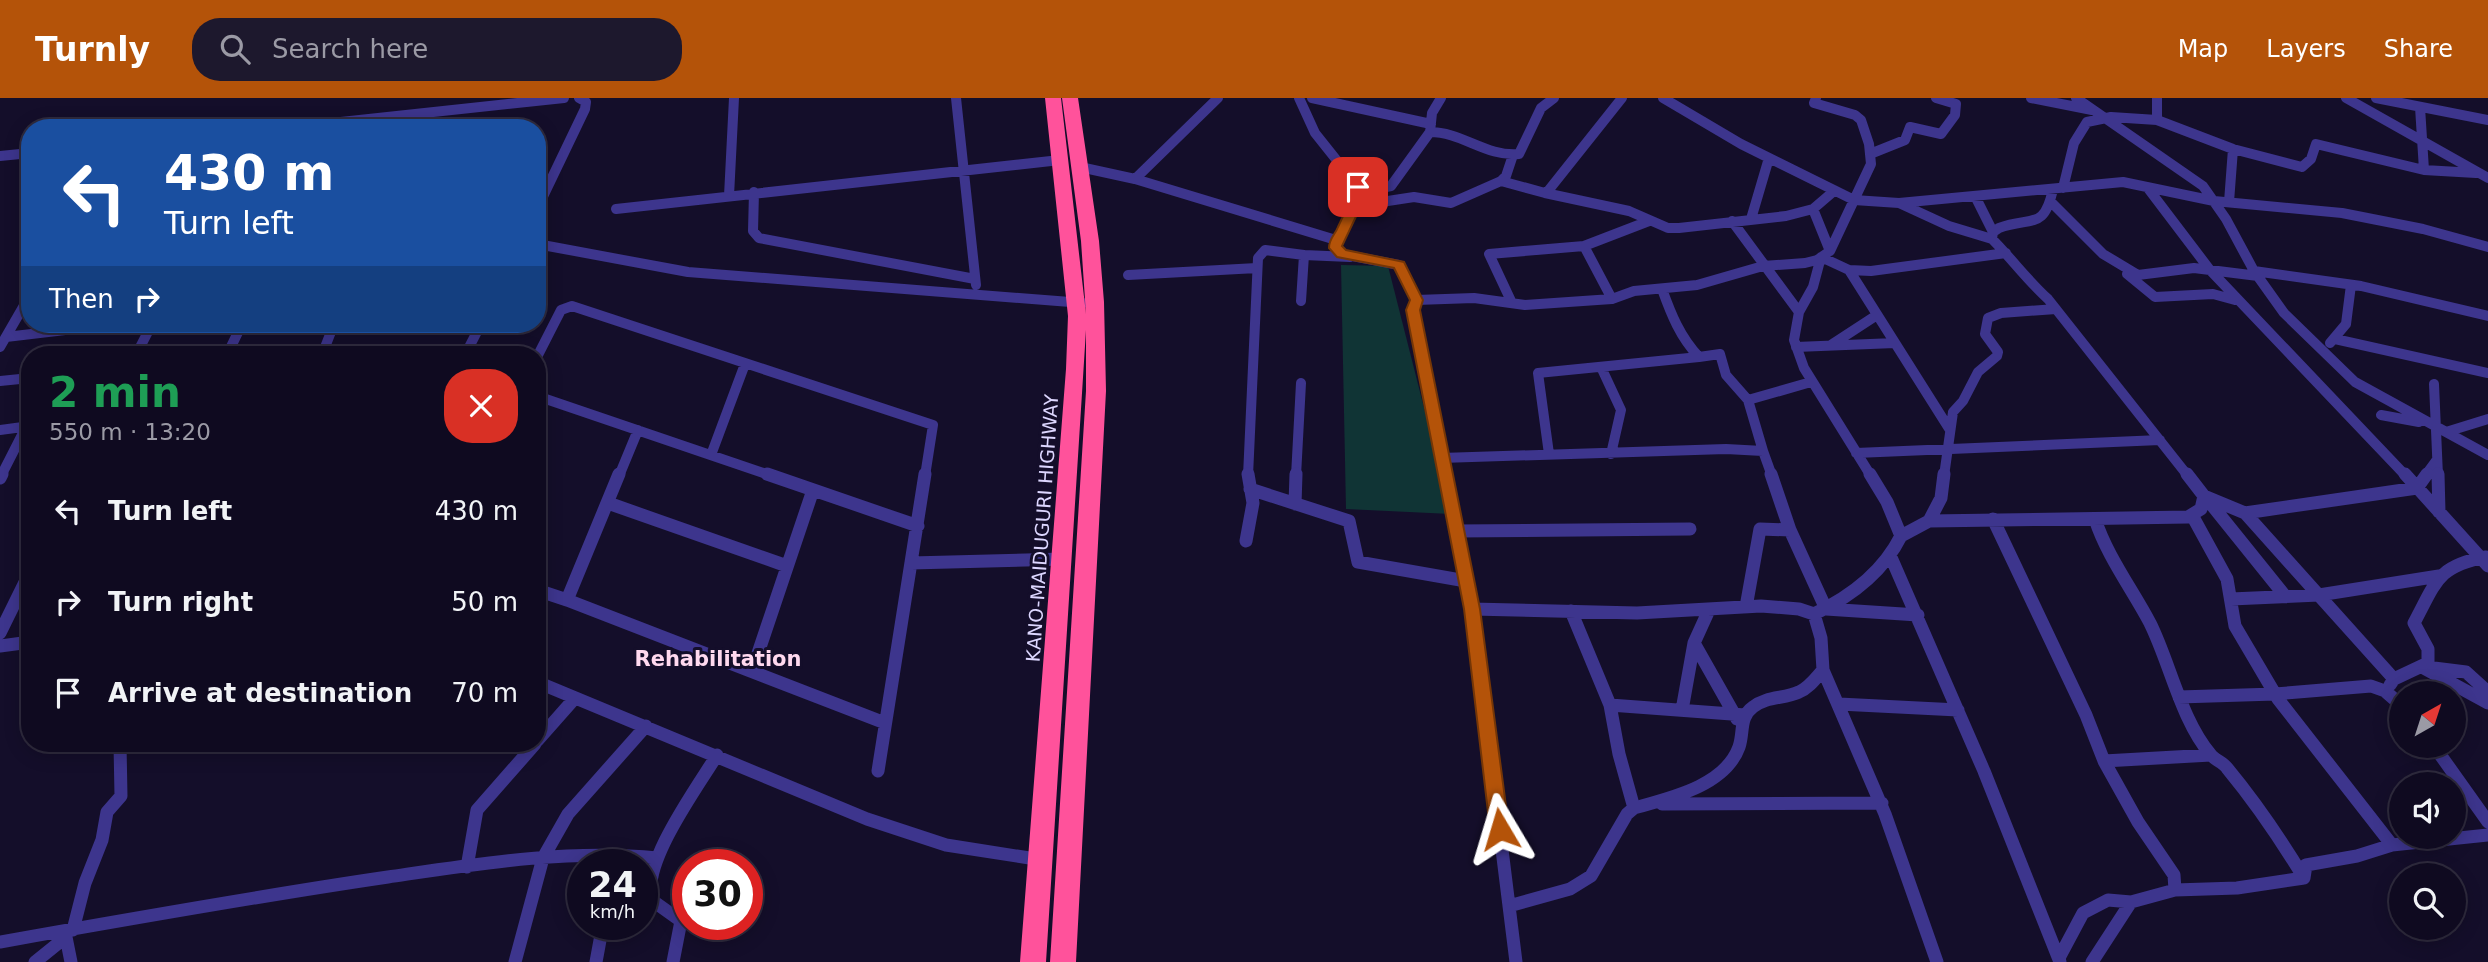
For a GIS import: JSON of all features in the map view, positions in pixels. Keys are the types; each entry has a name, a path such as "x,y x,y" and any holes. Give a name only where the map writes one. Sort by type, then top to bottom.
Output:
{"highway":[{"name":"KANO-MAIDUGURI HIGHWAY","path":"1053,98 1070,164"},
{"name":"KANO-MAIDUGURI HIGHWAY","path":"1063,962 1096,391 1070,164 1070,98"},
{"name":"KANO-MAIDUGURI HIGHWAY","path":"1032,962 1042,860 1076,369 1085,302"}],"street":[{"path":"382,119 564,98"},
{"path":"546,180 585,109 586,102 579,98"},
{"path":"729,195 734,98"},
{"path":"956,98 977,296"},
{"path":"1135,180 1218,98"},
{"path":"1299,98 1310,130 1319,136 1358,187 1355,206 1342,234 1336,240 1335,248 1342,254 1399,265 1416,300 1413,310 1472,609 1516,962"},
{"path":"1312,98 1430,128 1477,146 1513,155 1519,154 1541,108 1554,98"},
{"path":"1358,187 1377,189 1391,186 1430,128 1432,113 1441,98"},
{"path":"1545,193 1564,174 1622,98"},
{"path":"1663,98 1769,158 1854,201 1899,202 2123,182 2214,201 2342,213 2423,229 2488,247"},
{"path":"1816,98 1814,103 1819,106 1855,115 1861,120 1871,164 1799,312 1794,340 1811,382 1887,502 1901,536"},
{"path":"1870,154 1905,140 1910,127 1941,134 1955,115 1956,104 1936,98"},
{"path":"2031,98 2096,112 2157,120 2233,149 2302,167 2311,159 2316,144 2424,170 2485,175"},
{"path":"2076,98 2203,186 2256,274 2284,313 2356,382 2488,455"},
{"path":"2157,98 2157,120"},
{"path":"2346,98 2424,144 2485,175"},
{"path":"2376,98 2488,120"},
{"path":"2420,107 2424,170"},
{"path":"1992,236 1998,227 2039,219 2048,210 2075,139 2084,124 2096,112"},
{"path":"2230,202 2233,149"},
{"path":"0,156 21,154"},
{"path":"1355,206 1414,197 1451,203 1501,181 1506,176 1513,155"},
{"path":"1751,219 1769,158"},
{"path":"617,209 965,170 1070,164 1135,180 1336,240"},
{"path":"1501,181 1629,211 1668,228 1732,222 1813,209 1834,191"},
{"path":"2147,187 2210,270 2239,302 2366,431 2486,560"},
{"path":"754,192 753,232 759,238 975,279"},
{"path":"1975,196 1992,236 2024,277 2056,309 2285,596"},
{"path":"2050,201 2118,267 2155,297 2213,294 2239,302"},
{"path":"1899,202 1949,226 1992,236"},
{"path":"1813,209 1826,254 1849,270 1950,429"},
{"path":"1512,303 1489,254 1584,246 1649,221"},
{"path":"1732,222 1799,312"},
{"path":"546,246 688,272 977,296 1085,302"},
{"path":"1584,246 1612,299"},
{"path":"1246,541 1252,503 1247,470 1258,258 1265,250 1360,258"},
{"path":"1849,270 1871,271 2006,253"},
{"path":"1416,300 1474,298 1525,305 1612,299 1634,291 1697,285 1763,266 1805,263 1826,254"},
{"path":"1301,301 1304,255"},
{"path":"2118,267 2138,275 2177,268 2351,285 2488,316"},
{"path":"1128,275 1257,268"},
{"path":"2321,349 2346,328 2350,316 2348,306 2351,285"},
{"path":"1662,289 1677,331 1699,356"},
{"path":"543,346 561,310 572,306 933,425 878,771"},
{"path":"1929,521 1941,498 1953,412 1963,401 1973,378 1997,356 1998,352 1985,334 1989,318 2001,313 2056,309"},
{"path":"3,342 21,311"},
{"path":"1829,346 1877,315"},
{"path":"3,342 47,333"},
{"path":"2335,339 2488,373"},
{"path":"1796,347 1895,343"},
{"path":"1549,454 1538,373 1720,354 1726,375 1748,400 1763,451 1820,611 1823,670 1882,803 1914,888 1937,962"},
{"path":"711,455 745,364"},
{"path":"1601,367 1621,410 1611,454"},
{"path":"0,381 21,379"},
{"path":"1748,400 1811,382"},
{"path":"1295,504 1301,383"},
{"path":"2434,384 2439,512"},
{"path":"546,399 918,526"},
{"path":"2366,431 2393,403"},
{"path":"2381,415 2435,425"},
{"path":"2446,432 2488,419"},
{"path":"0,430 21,427"},
{"path":"567,600 638,430"},
{"path":"0,478 21,439"},
{"path":"1856,453 2160,440"},
{"path":"1441,458 1726,449 1763,451"},
{"path":"2245,513 2417,488 2436,461"},
{"path":"1250,489 1349,521 1358,562 1465,580"},
{"path":"752,671 813,490"},
{"path":"2204,496 2245,513 2394,679"},
{"path":"1820,611 1850,593 1890,555 1901,536 1929,521 2193,517 2200,514 2204,507 2204,496"},
{"path":"608,503 787,566"},
{"path":"2193,517 2227,579 2235,626 2275,694 2389,841"},
{"path":"1993,519 2086,715 2104,761 2138,822 2174,875 2175,890"},
{"path":"2095,519 2101,537 2151,626 2179,697 2211,755 2234,775 2282,841 2304,878"},
{"path":"1455,531 1690,528"},
{"path":"1746,607 1760,529 1790,530"},
{"path":"1890,555 1958,710 2059,960"},
{"path":"911,563 1063,559"},
{"path":"2231,599 2319,595 2439,576 2465,561 2486,560"},
{"path":"2385,691 2394,679 2422,667 2430,658 2414,623 2439,576"},
{"path":"0,633 21,590"},
{"path":"546,593 885,723"},
{"path":"1472,609 1660,613 1746,607 1918,615"},
{"path":"1682,710 1694,643 1709,610"},
{"path":"1571,611 1610,705 1619,754 1641,806"},
{"path":"0,646 21,643"},
{"path":"1509,906 1570,889 1591,876 1627,814 1641,806 1688,791 1709,780 1734,759 1740,744 1740,718 1694,643"},
{"path":"2422,667 2481,676 2488,692"},
{"path":"2422,667 2488,704"},
{"path":"1610,705 1682,710 1740,718 1766,699 1804,691 1823,670"},
{"path":"546,686 867,819 947,845 1042,860"},
{"path":"2179,697 2275,694 2371,686 2389,694"},
{"path":"546,731 575,698"},
{"path":"1839,704 1958,710"},
{"path":"514,962 543,858 568,814 646,726"},
{"path":"71,962 68,933 102,840 107,812 121,796 120,752"},
{"path":"467,867 477,810 527,752"},
{"path":"658,856 717,755"},
{"path":"2104,761 2211,755"},
{"path":"2443,758 2488,822"},
{"path":"1641,806 1882,803"},
{"path":"2466,837 2488,835"},
{"path":"2304,878 2306,866 2357,856 2389,846"},
{"path":"0,942 68,933 258,896 506,860 567,858"},
{"path":"2059,960 2083,913 2108,900 2131,902 2175,890 2237,888 2304,878"},
{"path":"2092,962 2131,902"},
{"path":"658,904 677,915 681,921 673,962"},
{"path":"35,962 68,933"},
{"path":"596,962 600,940"}],"green space":[{"path":"1341,265 1388,266 1451,514 1346,509"}],"district":[{"name":"Rehabilitation","path":"718,659"}],"route":[{"path":"1358,187 1355,206 1342,234 1336,240 1335,248 1342,254 1399,265 1416,300 1413,310 1472,609 1500,829"}]}
